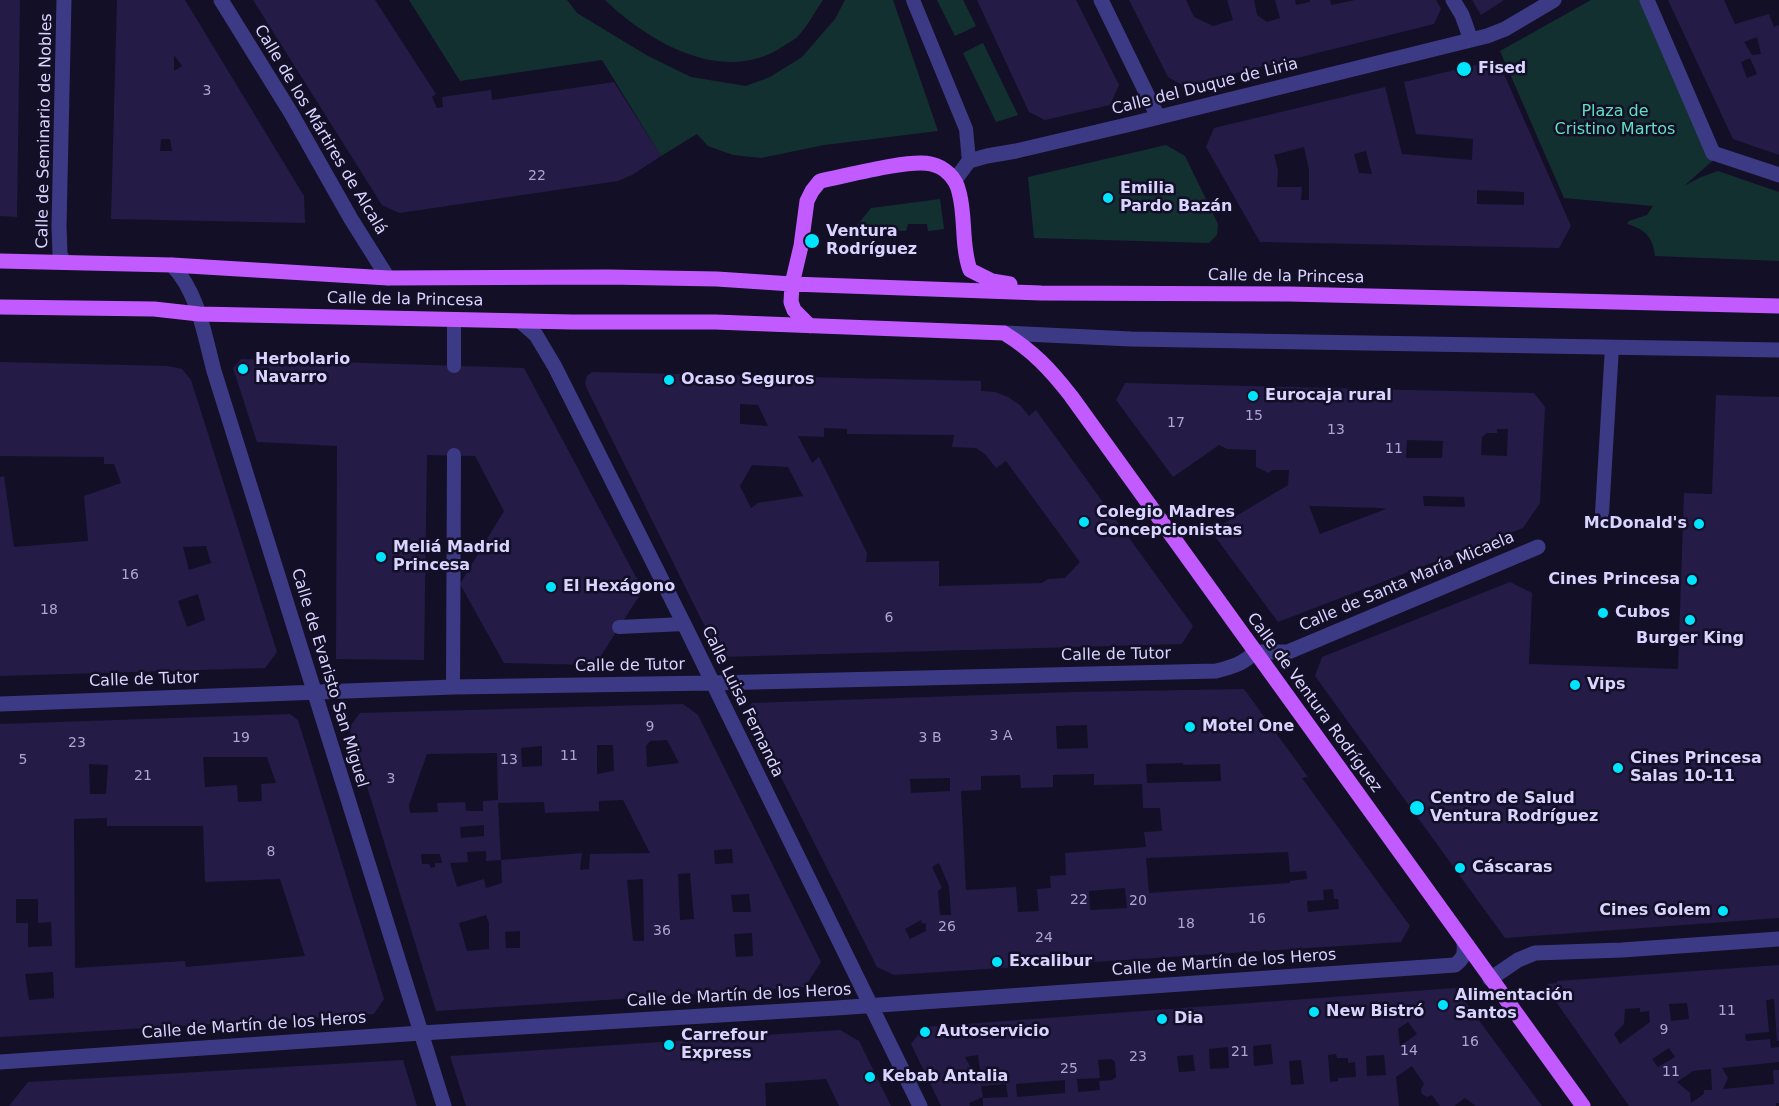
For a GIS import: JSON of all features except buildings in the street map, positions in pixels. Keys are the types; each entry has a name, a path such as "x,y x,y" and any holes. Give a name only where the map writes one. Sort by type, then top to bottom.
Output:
{"main road":[{"path":"810,326 794,310 791,302 792,284 801,246 807,201 812,191 820,181 913,164 931,164 945,170 956,180 960,192 965,256 970,270 992,281 1020,286 1041,293"},
{"name":"Calle de la Princesa","path":"0,261 172,265 387,278 717,279 1041,293 1289,294 1779,306"},
{"name":"Calle de la Princesa","path":"0,307 154,309 199,314 520,321 715,322 1004,333"},
{"name":"Calle de Ventura Rodríguez","path":"1004,333 1036,355 1051,371 1583,1106"}],"street":[{"name":"Calle de Seminario de Nobles","path":"64,0 59,232 60,254 64,262"},
{"name":"Calle de los Mártires de Alcalá","path":"222,0 387,278"},
{"path":"1101,0 1158,117"},
{"path":"1453,0 1462,15 1471,40 1505,29 1554,0"},
{"path":"1647,0 1713,153 1779,174"},
{"name":"Calle del Duque de Liria","path":"969,161 1471,40"},
{"path":"956,180 969,161"},
{"name":"Calle de Evaristo San Miguel","path":"172,265 184,278 199,314 214,371 444,1106"},
{"name":"Calle Luisa Fernanda","path":"520,321 536,335 555,367 684,624 920,1106"},
{"name":"Calle de la Princesa","path":"1004,333 1131,339 1779,351"},
{"name":"Calle de Santa María Micaela","path":"1255,652 1288,652 1538,547"},
{"name":"Calle de Tutor","path":"0,704 453,687 1216,671 1234,667 1246,661 1255,652"},
{"path":"1490,979 1518,960 1535,953 1622,950 1779,939"},
{"name":"Calle de Martín de los Heros","path":"0,1062 421,1033 870,1006 1455,965 1465,953 1464,943"}],"lane":[{"path":"913,0 966,129 969,161"},
{"path":"454,319 454,366"},
{"path":"1602,513 1611,347"},
{"path":"453,687 454,455"},
{"path":"619,627 684,624"}],"green space":[{"path":"409,0 567,0 577,13 648,56 691,77 746,86 770,77 802,57 835,19 845,0 893,0 938,131 824,145 761,158 733,155 708,146 697,134 661,156 602,60 460,81"},
{"path":"605,0 823,0 795,39 762,57 738,62 714,61 666,44 623,16"},
{"path":"937,0 963,0 976,26 955,36"},
{"name":"Plaza de Cristino Martos","path":"1591,0 1643,0 1718,156 1684,186 1718,171 1779,192 1779,261 1655,256 1647,235 1639,228 1627,224 1629,221 1647,215 1653,206 1564,198 1500,51"},
{"path":"983,43 1018,115 996,122 963,53"},
{"path":"1166,145 1185,156 1218,224 1217,235 1209,243 1034,238 1028,177"},
{"path":"940,199 944,229 928,231 927,224 908,224 906,231 854,229 871,208"}],"place":[{"name":"Fised","path":"1464,69"},
{"name":"Emilia Pardo Bazán","path":"1108,198"},
{"name":"Ventura Rodríguez","path":"812,241"},
{"name":"Herbolario Navarro","path":"243,369"},
{"name":"Ocaso Seguros","path":"669,380"},
{"name":"Eurocaja rural","path":"1253,396"},
{"name":"Colegio Madres Concepcionistas","path":"1084,522"},
{"name":"McDonald's","path":"1699,524"},
{"name":"Meliá Madrid Princesa","path":"381,557"},
{"name":"Cines Princesa","path":"1692,580"},
{"name":"El Hexágono","path":"551,587"},
{"name":"Cubos","path":"1603,613"},
{"name":"Burger King","path":"1690,620"},
{"name":"Vips","path":"1575,685"},
{"name":"Motel One","path":"1190,727"},
{"name":"Cines Princesa Salas 10-11","path":"1618,768"},
{"name":"Centro de Salud Ventura Rodríguez","path":"1417,808"},
{"name":"Cáscaras","path":"1460,868"},
{"name":"Cines Golem","path":"1723,911"},
{"name":"Excalibur","path":"997,962"},
{"name":"Alimentación Santos","path":"1443,1005"},
{"name":"New Bistró","path":"1314,1012"},
{"name":"Dia","path":"1162,1019"},
{"name":"Autoservicio","path":"925,1032"},
{"name":"Carrefour Express","path":"669,1045"},
{"name":"Kebab Antalia","path":"870,1077"}]}
